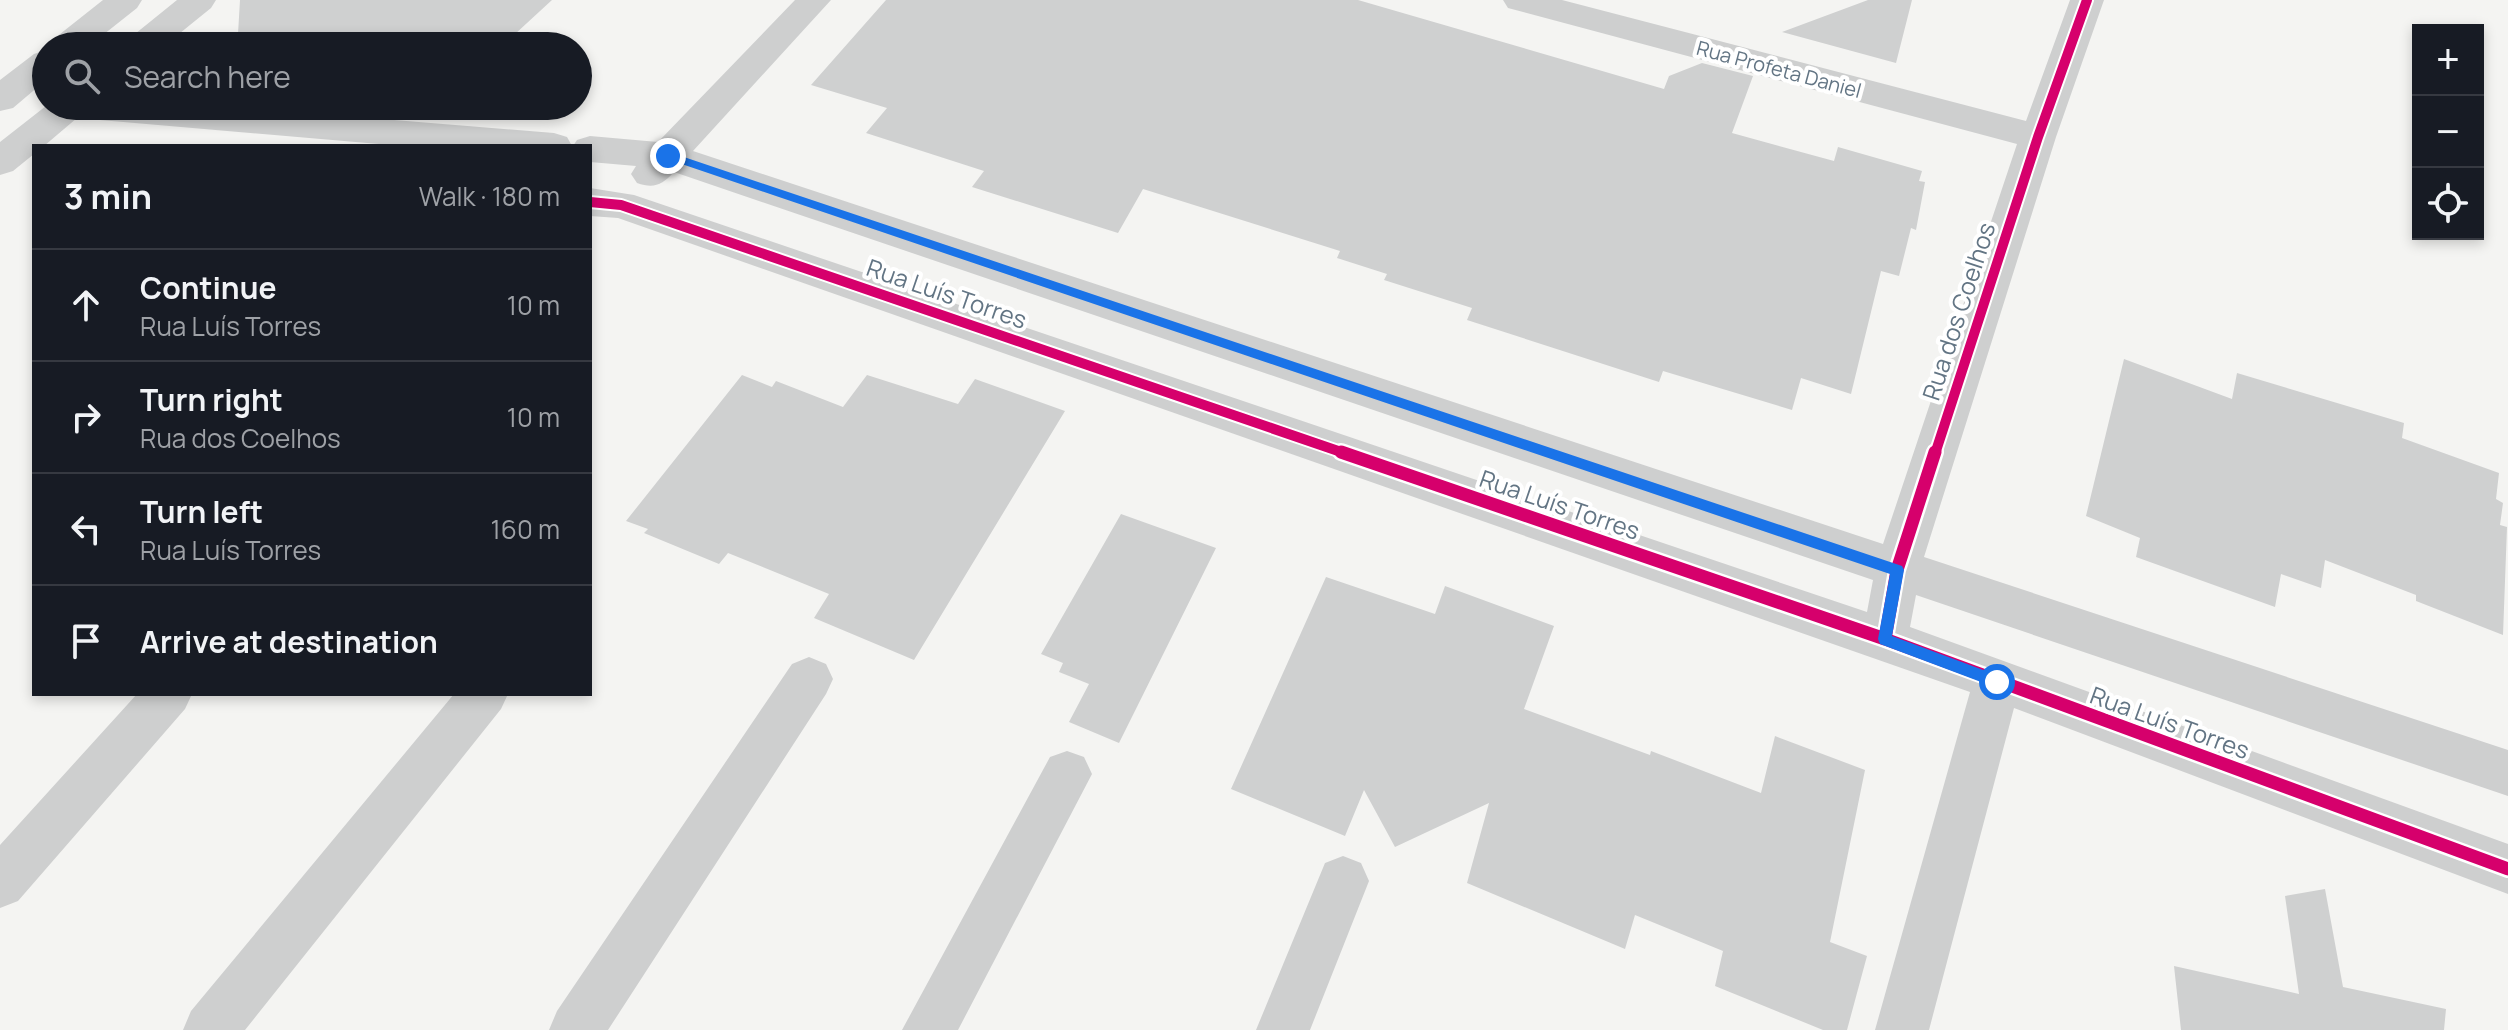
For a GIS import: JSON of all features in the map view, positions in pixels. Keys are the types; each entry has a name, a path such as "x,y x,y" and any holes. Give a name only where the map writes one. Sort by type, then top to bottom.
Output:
{"street":[{"path":"85,32 125,0"},
{"path":"159,32 199,0"},
{"path":"605,203 668,156 814,0"},
{"name":"Rua Profeta Daniel","path":"1520,0 2038,137"},
{"name":"Rua dos Coelhos","path":"1885,639 1897,570 2038,137 2087,0"},
{"path":"0,99 32,73"},
{"path":"0,112 32,104"},
{"path":"12,153 52,120"},
{"path":"243,120 530,144"},
{"name":"Rua Luís Torres","path":"592,149 668,156 2508,773"},
{"name":"Rua Luís Torres","path":"605,203 1885,639 2508,869"},
{"path":"576,1030 809,679"},
{"path":"1902,1030 1997,682"},
{"path":"0,883 166,696"},
{"path":"210,1030 482,696"},
{"path":"929,1030 1067,774"},
{"path":"1283,1030 1343,881"}],"building":[{"path":"240,0 552,0 517,32 238,32"},
{"path":"886,0 1358,0 1664,89 1669,76 1702,63 1753,76 1732,133 1834,161 1838,147 1922,171 1919,181 1925,182 1916,230 1911,228 1899,276 1881,271 1851,394 1801,378 1792,410 1663,371 1659,382 1467,320 1472,308 1384,280 1387,274 1337,258 1340,251 1143,189 1118,233 972,187 984,171 866,133 887,108 811,85"},
{"path":"1868,0 1912,0 1896,63 1782,32"},
{"path":"2124,359 2232,399 2237,373 2404,423 2402,438 2499,473 2496,499 2503,503 2500,525 2507,527 2503,635 2416,601 2416,595 2325,560 2321,588 2281,574 2275,607 2136,557 2140,538 2086,516"},
{"path":"742,375 772,387 776,381 843,407 867,375 958,404 975,379 1065,411 914,660 814,618 829,594 728,553 719,564 644,533 648,529 626,521"},
{"path":"1121,514 1216,548 1119,743 1069,722 1089,684 1059,672 1063,663 1041,654"},
{"path":"1326,577 1435,614 1445,586 1554,626 1524,709 1650,755 1651,751 1761,793 1775,736 1865,770 1830,942 1867,956 1847,1030 1823,1030 1715,986 1723,951 1635,915 1625,949 1467,883 1489,803 1395,847 1364,790 1345,836 1231,789"},
{"path":"2325,889 2343,987 2446,1009 2444,1030 2181,1030 2174,966 2299,994 2285,896"}],"cycle path":[{"path":"1885,639 1897,570 2038,137 2087,0"},
{"path":"592,202 621,205 1885,639 2508,869"}],"route":[{"path":"668,156 1897,570 1885,639 1997,682"}]}
